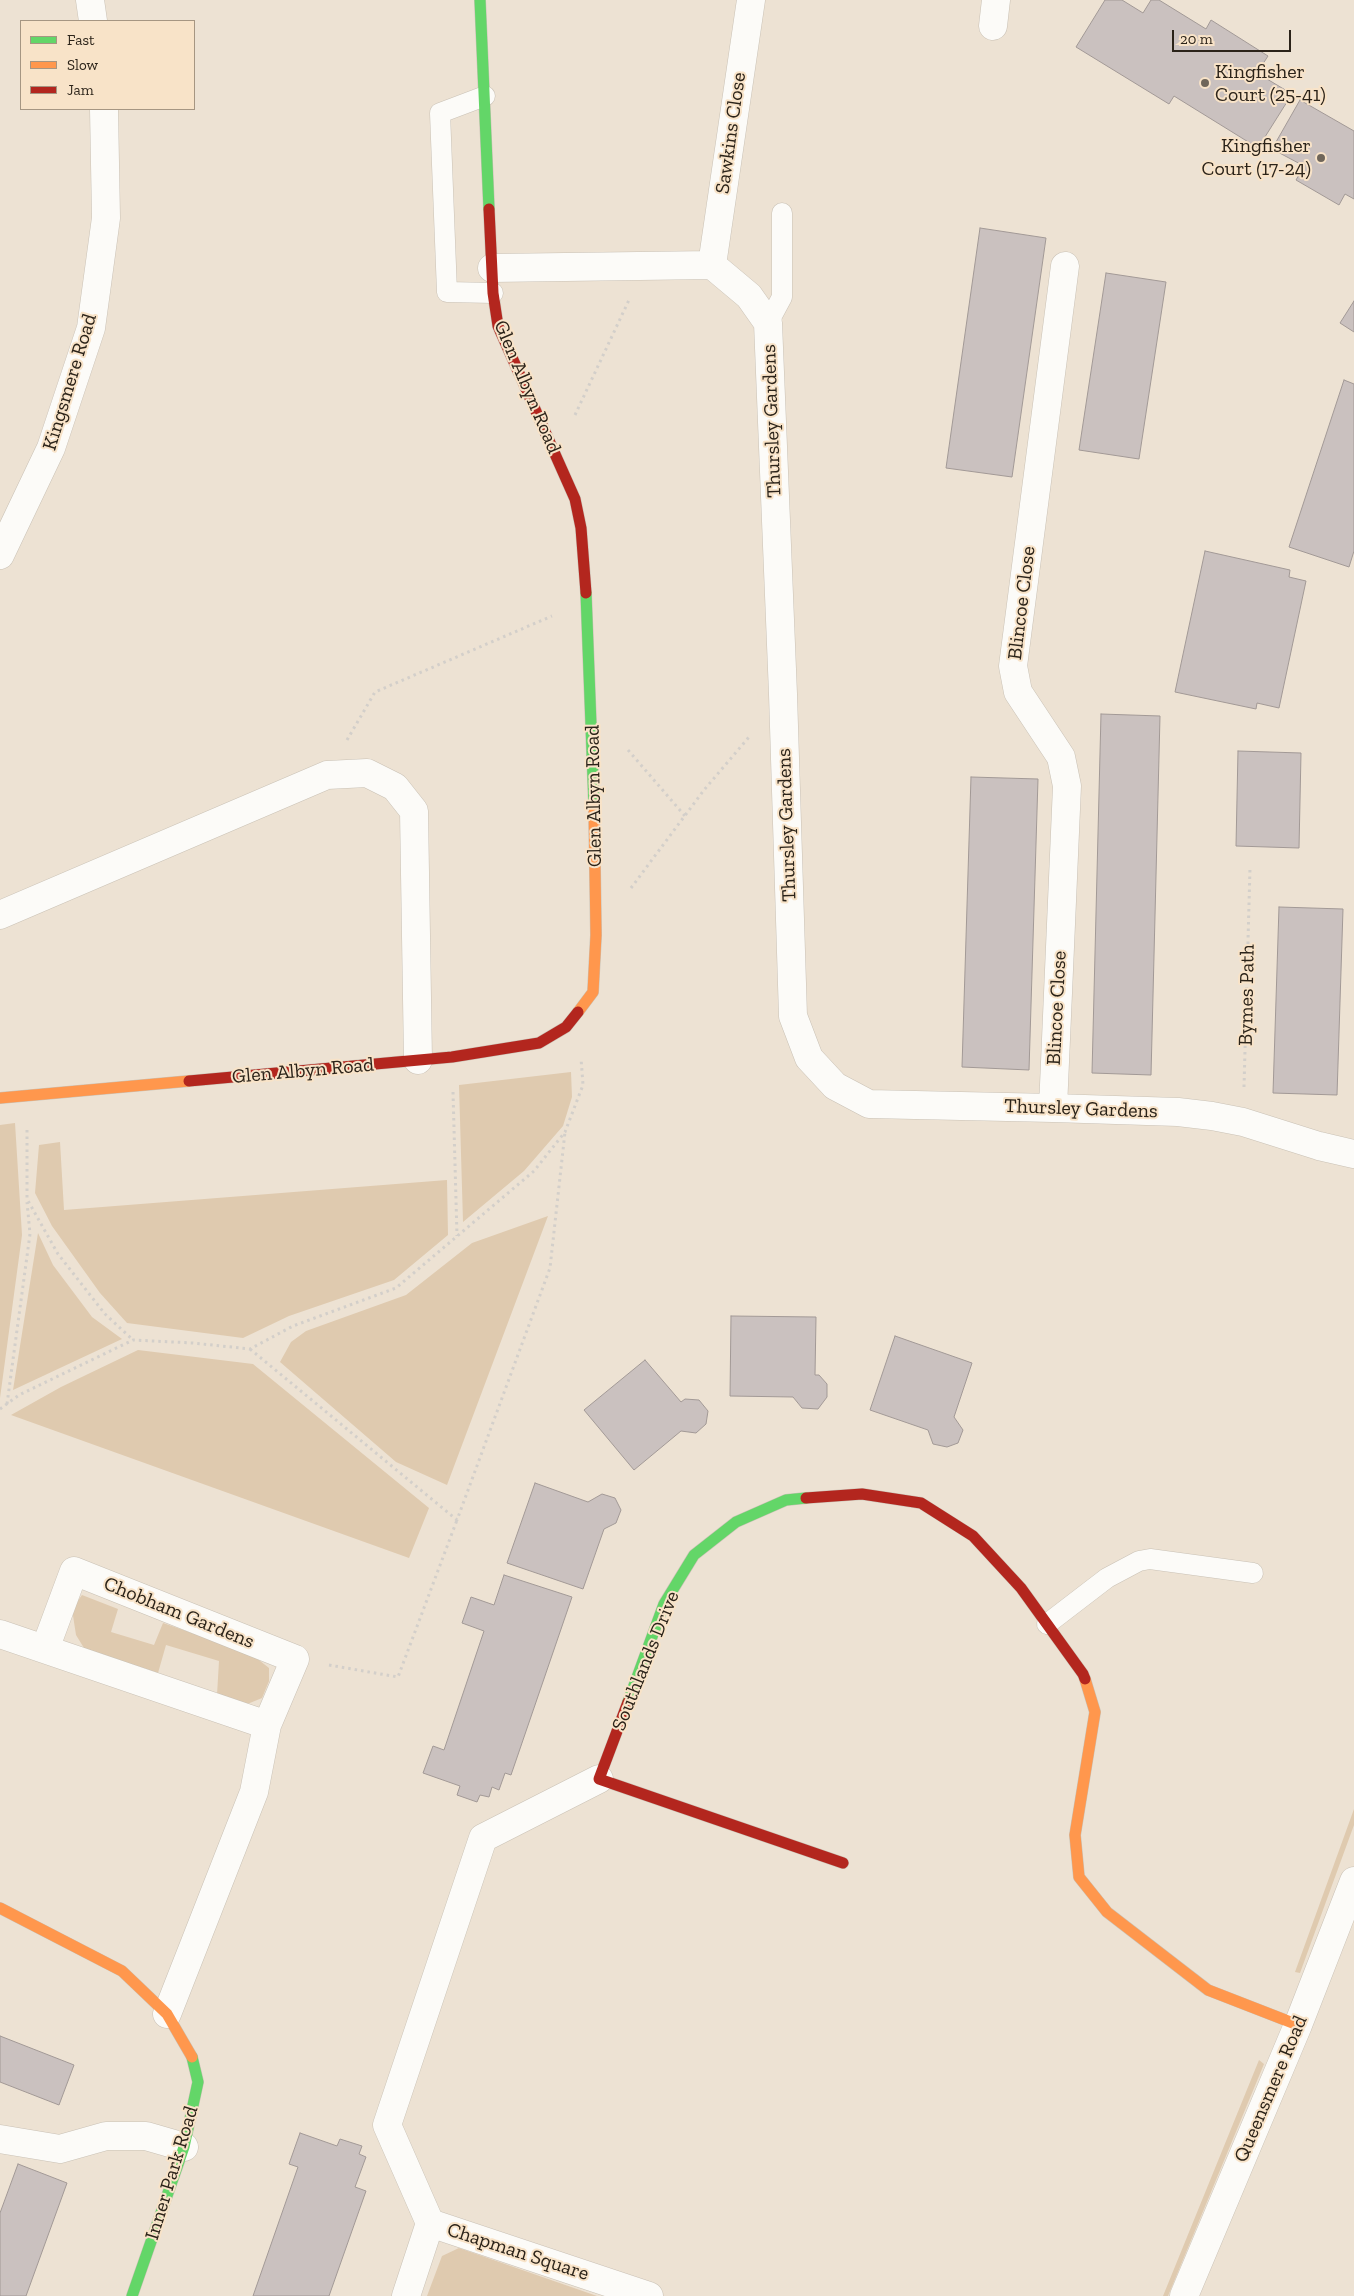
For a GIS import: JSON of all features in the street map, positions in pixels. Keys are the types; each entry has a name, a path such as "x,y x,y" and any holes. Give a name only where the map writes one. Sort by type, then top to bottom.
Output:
{"street":[{"path":"90,0 93,20"},
{"name":"Glen Albyn Road","path":"0,1098 452,1057 539,1043 566,1027 593,992 596,935 593,744 588,600 581,528 575,499 498,326 493,280 480,0"},
{"name":"Sawkins Close","path":"712,265 751,0"},
{"name":"Kingsmere Road","path":"0,555 51,448 91,328 106,218 104,110"},
{"path":"493,280 646,266 712,265"},
{"name":"Thursley Gardens","path":"712,265 749,296 768,323 783,694 793,1016 809,1058 835,1086 869,1104 1178,1112 1243,1122 1319,1146 1354,1154"},
{"name":"Blincoe Close","path":"1053,1108 1067,786 1061,757 1018,692 1013,666 1066,266"},
{"path":"0,916 327,775 367,773 395,787 414,811 418,1060"},
{"name":"Southlands Drive","path":"599,1780 664,1604 694,1555 736,1522 786,1500 862,1494 921,1503 973,1536 1021,1588 1083,1674 1095,1712 1075,1834 1079,1877 1107,1912 1208,1990 1298,2025"},
{"name":"Chobham Gardens","path":"45,1648 74,1571 294,1658"},
{"path":"0,1634 267,1725"},
{"path":"167,2014 254,1792 267,1725 294,1658"},
{"path":"430,2223 387,2125 483,1838 599,1780 843,1862"},
{"name":"Queensmere Road","path":"1184,2296 1298,2025 1354,1881"},
{"name":"Inner Park Road","path":"0,1908 122,1971 167,2014 191,2053 198,2082 184,2146 132,2296"},
{"path":"0,2138 60,2149 106,2136 146,2136 184,2146"},
{"name":"Chapman Square","path":"406,2296 430,2223 650,2296"}],"lane":[{"path":"485,96 440,113 447,292 493,280"},
{"path":"768,323 782,297 782,213"},
{"path":"1047,1624 1106,1578 1139,1561 1150,1559 1253,1573"}],"path":[{"path":"556,456 646,266"},
{"path":"327,775 375,692 588,600"},
{"path":"631,888 704,790 752,734"},
{"path":"623,744 685,816"},
{"name":"Bymes Path","path":"1243,1122 1250,868"},
{"path":"294,1658 398,1677 550,1268 566,1132 583,1085 581,1051 566,1027"},
{"path":"452,1057 457,1236"},
{"path":"7,1404 30,1234 27,1199 26,1096"},
{"path":"250,1349 293,1326 396,1288 534,1171 566,1132"},
{"path":"27,1199 58,1254 105,1314 134,1340"},
{"path":"0,1410 19,1395 134,1340 193,1343 250,1349 457,1520"}],"shaded area":[{"path":"571,1072 572,1097 563,1126 524,1171 463,1222 459,1085"},
{"path":"15,1123 22,1235 0,1398 0,1125"},
{"path":"60,1142 64,1210 447,1180 448,1235 394,1280 289,1316 243,1338 127,1323 100,1293 52,1226 35,1193 39,1145"},
{"path":"548,1216 447,1485 396,1462 280,1362 291,1342 306,1331 406,1295 472,1243"},
{"path":"38,1233 53,1265 92,1317 122,1339 13,1390"},
{"path":"138,1350 253,1364 429,1508 409,1558 11,1415 61,1387"},
{"path":"82,1595 118,1609 111,1632 154,1645 163,1623 250,1653 269,1668 269,1681 262,1698 245,1705 217,1695 219,1661 166,1645 158,1673 84,1648 76,1635 72,1609"},
{"path":"1354,1809 1354,1825 1300,1973 1295,1972"},
{"path":"1259,2060 1264,2064 1168,2296 1163,2296"},
{"path":"459,2248 597,2296 427,2296 442,2256"}],"building":[{"name":"Kingfisher Court (25-41)","path":"1105,0 1122,0 1143,13 1151,0 1159,0 1206,29 1211,20 1268,56 1257,73 1292,94 1258,148 1174,96 1169,104 1076,47"},
{"name":"Kingfisher Court (17-24)","path":"1300,100 1354,131 1354,199 1345,194 1339,205 1296,180 1304,166 1272,149"},
{"path":"980,228 1046,238 1012,477 946,468"},
{"path":"1106,273 1166,282 1139,459 1079,450"},
{"path":"1354,301 1354,332 1340,323"},
{"path":"1344,380 1354,384 1354,551 1349,567 1289,547"},
{"path":"1205,551 1290,570 1289,577 1306,581 1279,708 1257,703 1256,709 1175,692"},
{"path":"1101,714 1160,716 1151,1075 1092,1073"},
{"path":"1238,751 1301,753 1299,848 1236,846"},
{"path":"971,777 1038,779 1029,1070 962,1067"},
{"path":"1279,907 1343,909 1337,1095 1273,1093"},
{"path":"731,1316 816,1317 815,1375 819,1375 827,1384 827,1397 818,1409 802,1408 793,1397 730,1396"},
{"path":"895,1336 972,1363 954,1417 963,1430 958,1443 947,1447 933,1444 928,1430 870,1410"},
{"path":"645,1360 681,1402 685,1399 699,1400 708,1411 706,1424 696,1433 681,1431 634,1470 584,1410"},
{"path":"535,1483 588,1502 602,1494 615,1498 621,1510 616,1523 604,1529 583,1589 507,1563"},
{"path":"504,1575 572,1597 511,1775 505,1773 499,1790 492,1787 489,1797 480,1795 477,1802 457,1795 460,1786 423,1773 433,1746 444,1750 484,1631 462,1623 471,1597 494,1605"},
{"path":"0,2036 74,2065 59,2105 0,2082"},
{"path":"300,2133 337,2146 340,2139 362,2146 359,2154 366,2157 355,2187 366,2191 329,2296 253,2296 298,2167 289,2164"},
{"path":"18,2164 67,2183 26,2296 0,2296 0,2213"}],"traffic: fast":[{"path":"480,0 489,209"},
{"path":"586,593 594,805"},
{"path":"628,1702 664,1604 694,1555 736,1522 786,1500 806,1498"},
{"path":"132,2296 184,2147 198,2082 192,2057"}],"traffic: slow":[{"path":"578,1012 593,992 596,935 594,805"},
{"path":"0,1098 189,1081"},
{"path":"1085,1679 1095,1712 1075,1835 1079,1877 1107,1912 1208,1990 1298,2025"},
{"path":"0,1908 122,1971 167,2014 192,2057"}],"traffic: jam":[{"path":"489,209 493,293 498,326 575,499 581,528 586,593"},
{"path":"189,1081 452,1057 539,1043 566,1027 578,1012"},
{"path":"806,1498 862,1494 921,1503 973,1536 1021,1588 1085,1679"},
{"path":"628,1702 599,1779 843,1863"}],"place":[{"name":"Kingfisher Court (25-41)","path":"1205,83"},
{"name":"Kingfisher Court (17-24)","path":"1321,158"}]}
